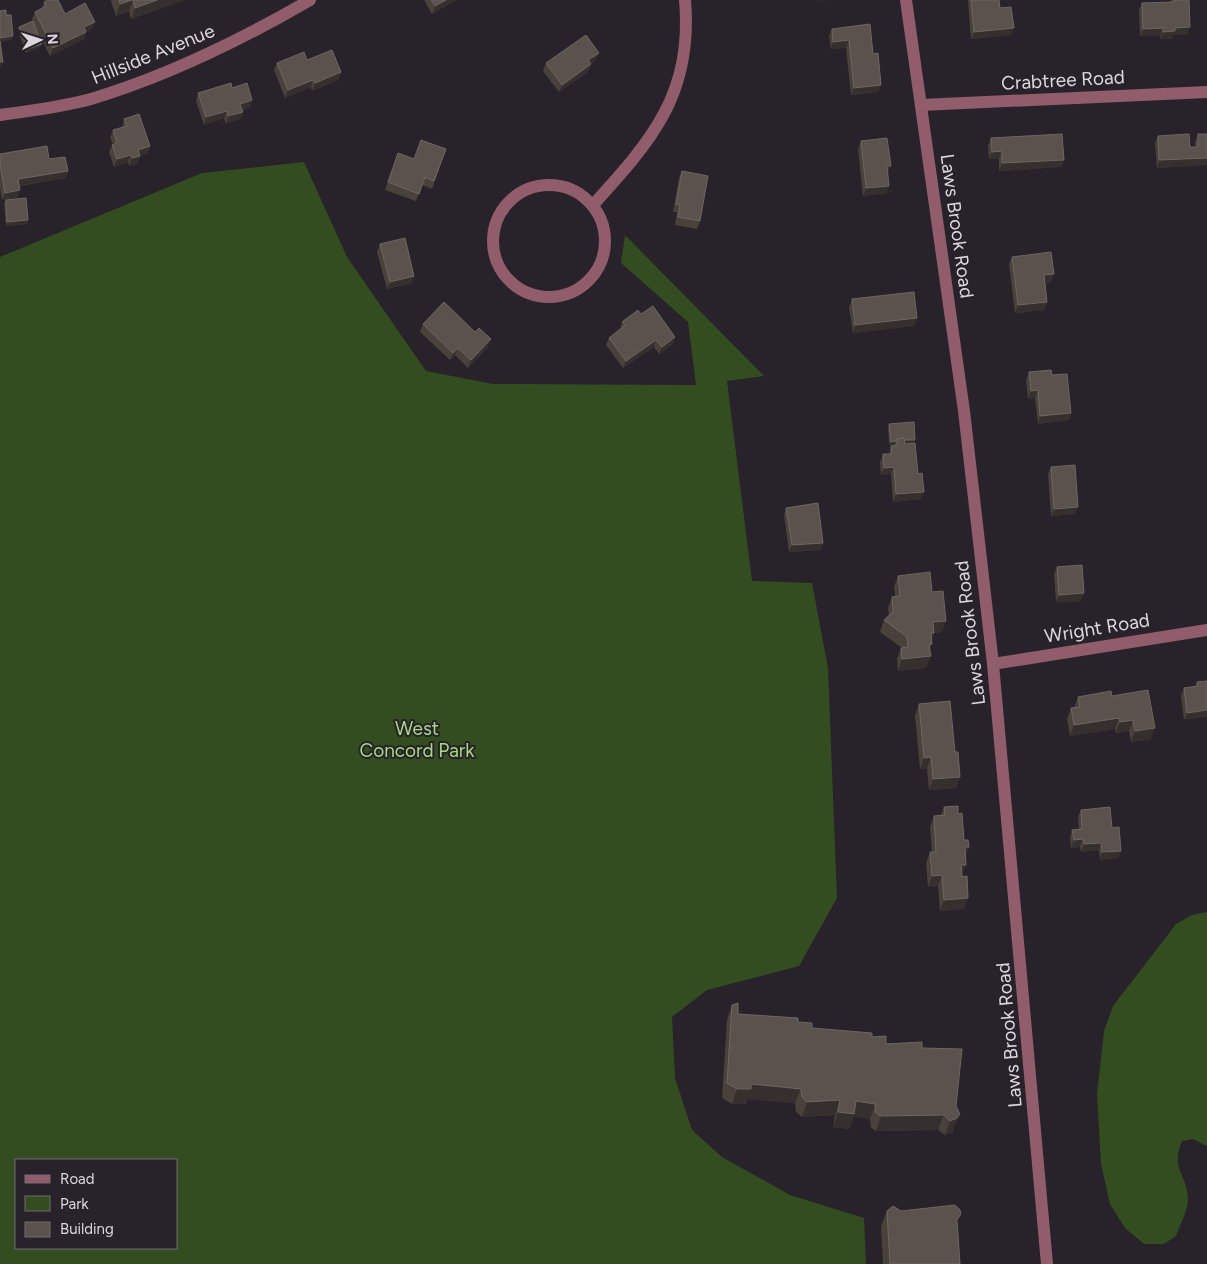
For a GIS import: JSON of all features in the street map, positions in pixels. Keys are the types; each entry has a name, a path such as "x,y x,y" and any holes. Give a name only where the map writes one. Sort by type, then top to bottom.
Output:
{"street":[{"name":"Hillside Avenue","path":"0,114 90,99 131,85 212,52 310,0"},
{"path":"593,205 653,135 670,104 683,66 686,40 685,0"},
{"name":"Laws Brook Road","path":"906,0 964,411 994,664 1047,1264"},
{"name":"Crabtree Road","path":"921,105 1207,92"},
{"path":"540,185 564,186 580,194 593,205 603,226 605,249 596,271 585,284 570,293 546,297 524,292 505,277 494,256 493,232 501,210 518,193 540,185"},
{"name":"Wright Road","path":"994,664 1207,630"}],"green space":[{"name":"West Concord Park","path":"304,162 347,257 426,371 493,384 696,385 688,322 621,263 625,235 764,376 727,381 752,581 812,583 828,668 837,898 799,966 707,990 672,1017 675,1078 692,1130 722,1157 790,1195 864,1218 866,1264 0,1264 0,257 202,173"},
{"path":"1207,912 1207,1146 1193,1139 1182,1141 1178,1165 1188,1198 1184,1217 1176,1236 1164,1244 1144,1244 1125,1228 1110,1204 1101,1164 1097,1094 1104,1031 1113,1006 1176,924 1192,915"}],"building":[{"path":"58,0 65,14 85,3 95,22 84,27 86,32 53,48 35,12 46,6 44,2"},
{"path":"119,0 132,0 120,4"},
{"path":"133,0 157,0 135,8"},
{"path":"431,0 446,0 435,6"},
{"path":"971,0 999,0 1000,8 1011,7 1014,28 974,32"},
{"path":"1174,0 1189,0 1190,27 1175,28 1175,31 1163,32 1163,28 1143,29 1142,3 1174,2"},
{"path":"6,10 6,15 11,15 13,36 0,38 0,11"},
{"path":"33,21 42,44 28,49 19,27"},
{"path":"870,24 873,54 878,53 881,85 854,88 849,40 833,42 832,29"},
{"path":"586,35 599,53 588,60 591,64 562,85 546,63"},
{"path":"0,41 3,62 0,62"},
{"path":"332,50 341,72 315,83 313,80 288,90 277,63 304,52 307,60"},
{"path":"231,83 232,88 247,83 252,100 240,104 243,112 228,116 227,111 206,117 198,93"},
{"path":"139,114 150,146 138,150 140,156 132,158 131,155 117,159 112,145 117,143 113,130 127,126 124,119"},
{"path":"1062,134 1064,160 1002,163 1002,151 992,152 991,138"},
{"path":"1189,134 1190,147 1198,147 1198,134 1207,134 1207,158 1159,160 1158,136"},
{"path":"887,138 891,166 887,166 889,186 866,188 861,141"},
{"path":"421,140 446,149 434,181 425,177 419,194 388,182 398,153 414,159"},
{"path":"47,146 49,159 65,157 68,171 18,179 20,190 5,193 0,154"},
{"path":"682,171 708,176 700,221 678,217 680,205 676,204"},
{"path":"26,198 28,220 7,222 6,200"},
{"path":"405,238 414,276 390,282 380,244"},
{"path":"1051,252 1054,274 1044,275 1047,302 1018,305 1012,257"},
{"path":"914,292 917,318 855,325 852,299"},
{"path":"444,302 475,332 479,328 491,339 471,360 458,348 453,353 423,324"},
{"path":"653,306 675,337 662,347 656,340 626,361 609,338 625,325 622,322 638,310 641,314"},
{"path":"1051,370 1052,375 1067,374 1071,413 1040,416 1038,390 1031,391 1029,372"},
{"path":"914,422 915,440 904,440 904,438 891,442 889,424"},
{"path":"904,438 905,444 915,443 918,474 922,473 924,492 896,494 894,467 884,468 883,454 892,454 891,446 897,445 897,439"},
{"path":"1075,465 1078,507 1054,509 1051,467"},
{"path":"818,503 823,543 792,545 786,508"},
{"path":"1082,565 1084,593 1059,595 1057,567"},
{"path":"930,572 932,592 943,591 946,621 933,622 934,633 931,633 932,644 929,645 931,656 902,659 901,648 908,647 907,637 884,620 893,612 892,597 900,596 898,576"},
{"path":"1207,681 1207,710 1187,713 1184,688 1198,686 1197,682"},
{"path":"1148,690 1155,728 1135,731 1133,720 1120,722 1119,718 1074,725 1071,708 1080,707 1078,697 1111,691 1112,696"},
{"path":"950,701 955,752 958,752 960,777 933,779 931,757 924,758 919,704"},
{"path":"958,806 958,814 962,813 964,840 968,840 969,847 965,847 966,865 961,865 962,877 967,876 968,898 944,900 942,875 932,876 930,852 936,852 934,816 945,815 944,807"},
{"path":"1110,807 1112,828 1119,827 1121,851 1102,852 1101,843 1084,844 1083,839 1074,840 1072,830 1082,829 1081,810"},
{"path":"738,1003 738,1014 798,1018 798,1022 812,1023 812,1028 872,1033 872,1037 886,1036 886,1044 922,1042 922,1048 962,1049 956,1106 960,1114 957,1118 950,1121 944,1115 881,1116 876,1113 875,1104 856,1101 854,1114 838,1112 840,1100 807,1102 802,1097 801,1089 751,1084 751,1089 737,1089 727,1083 732,1005"},
{"path":"955,1205 961,1214 957,1220 960,1264 890,1264 887,1211 893,1206 901,1211"}]}
